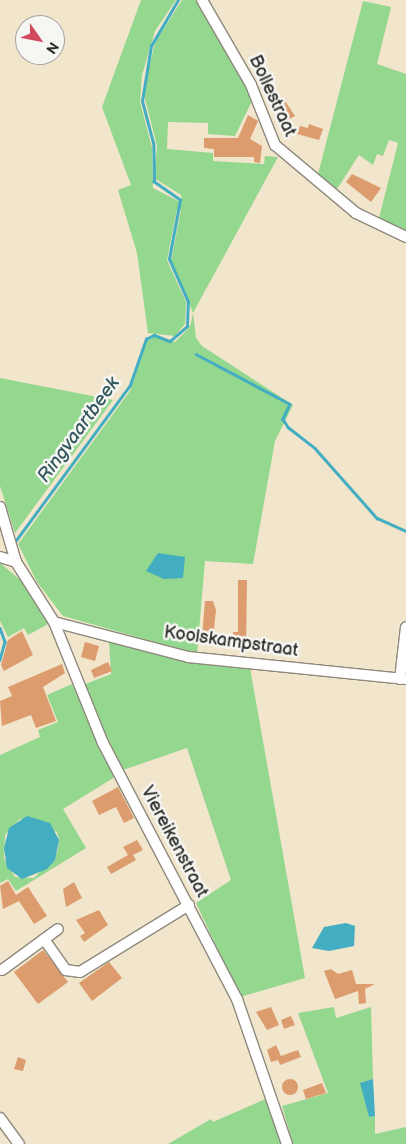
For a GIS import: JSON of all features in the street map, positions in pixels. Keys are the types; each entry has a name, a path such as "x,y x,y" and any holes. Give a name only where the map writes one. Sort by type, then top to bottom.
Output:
{"street":[{"name":"Bollestraat","path":"202,0 251,84 275,145 356,213 406,237"},
{"name":"Viereikenstraat","path":"0,507 16,562 54,622 103,743 237,999 287,1144"},
{"path":"0,557 16,562"},
{"name":"Koolskampstraat","path":"54,622 188,656 403,679"},
{"path":"403,679 406,627"},
{"path":"44,939 66,970 80,972 189,905"},
{"path":"2,970 58,929"},
{"path":"0,1118 18,1144"}],"green space":[{"path":"141,0 176,0 155,31 142,75 140,102 152,148 153,188 182,203 181,195 154,178 157,146 143,91 155,43 182,0 197,0 253,99 235,136 208,134 208,123 168,122 167,149 213,153 213,161 264,164 265,156 278,157 193,313 171,261 181,210 177,209 167,260 186,302 185,324 175,336 148,333 137,253 118,190 131,185 102,107"},
{"path":"363,1 391,7 377,64 406,74 406,233 378,222 398,143 389,140 383,156 377,154 373,165 359,155 335,192 317,178"},
{"path":"193,313 196,338 202,346 293,405 275,441 253,564 205,561 197,654 63,616 37,582 18,544 130,391 147,341 154,337 175,342 190,327"},
{"path":"0,378 113,400 15,533 0,486"},
{"path":"0,563 24,583 48,624 28,635 24,628 8,637 0,621"},
{"path":"109,640 250,668 305,978 240,997 196,903 231,880 187,748 123,770 83,685 111,674"},
{"path":"72,684 115,777 63,809 86,848 16,891 8,879 0,883 0,755 40,737 38,730 58,722 47,695","holes":["20,819 57,832 59,840 57,853 34,878 15,877 4,858 5,835"]},
{"path":"334,1007 336,1018 371,1007 373,1079 361,1083 369,1117 375,1116 375,1134 406,1127 406,1144 293,1144 282,1106 328,1093 298,1013"},
{"path":"268,1098 282,1144 168,1144 211,1119 213,1122"}],"water":[{"path":"158,553 185,557 183,578 164,579 146,571"},
{"path":"27,816 50,823 59,840 55,860 47,869 22,879 7,868 4,848 9,828"},
{"path":"346,923 355,926 354,946 329,951 312,948 324,927"},
{"path":"373,1079 375,1116 369,1117 360,1083"}],"building":[{"path":"285,101 295,116 283,122 275,106"},
{"path":"248,115 258,121 250,139 262,146 260,163 254,162 254,157 214,157 214,149 204,148 204,138 238,138"},
{"path":"309,124 323,129 319,140 297,134 300,126 308,128"},
{"path":"352,174 381,188 371,202 346,182"},
{"path":"238,580 247,580 246,646 233,645 233,632 238,632"},
{"path":"205,601 213,601 216,610 213,638 202,637"},
{"path":"22,631 33,655 4,671 1,665 8,640"},
{"path":"85,642 99,646 95,661 81,657"},
{"path":"108,662 112,671 94,678 91,670"},
{"path":"62,664 65,673 43,687 56,721 36,728 31,715 2,726 0,701 12,696 8,687"},
{"path":"118,787 134,818 124,823 116,807 99,815 92,801"},
{"path":"137,840 143,850 133,855 136,860 111,874 107,867 128,855 123,847"},
{"path":"8,881 16,895 28,887 47,916 34,924 19,901 3,909 0,886"},
{"path":"74,882 82,898 66,907 63,889"},
{"path":"99,910 108,925 84,942 80,936 85,933 76,920"},
{"path":"43,950 68,982 38,1004 14,972"},
{"path":"109,962 122,978 92,1001 79,983"},
{"path":"331,969 338,974 352,970 356,984 375,984 365,989 366,1003 359,1004 358,991 335,999 324,971"},
{"path":"271,1007 279,1025 267,1030 256,1012"},
{"path":"291,1016 295,1025 284,1029 281,1020"},
{"path":"276,1045 281,1056 298,1050 301,1057 280,1065 278,1060 271,1062 267,1050"},
{"path":"18,1057 26,1060 23,1071 14,1069"},
{"path":"287,1079 293,1079 298,1084 296,1093 287,1095 282,1090 282,1084"},
{"path":"322,1083 326,1093 306,1099 303,1090"}],"waterway":[{"name":"Ringvaartbeek","path":"14,543 130,385 146,339 154,335 170,341 187,326 188,302 169,259 180,200 154,182 153,143 142,101 151,46 178,0"},
{"path":"196,354 290,404 283,419 288,427 315,448 377,518 406,531"},
{"path":"0,628 5,642 0,660"}]}
